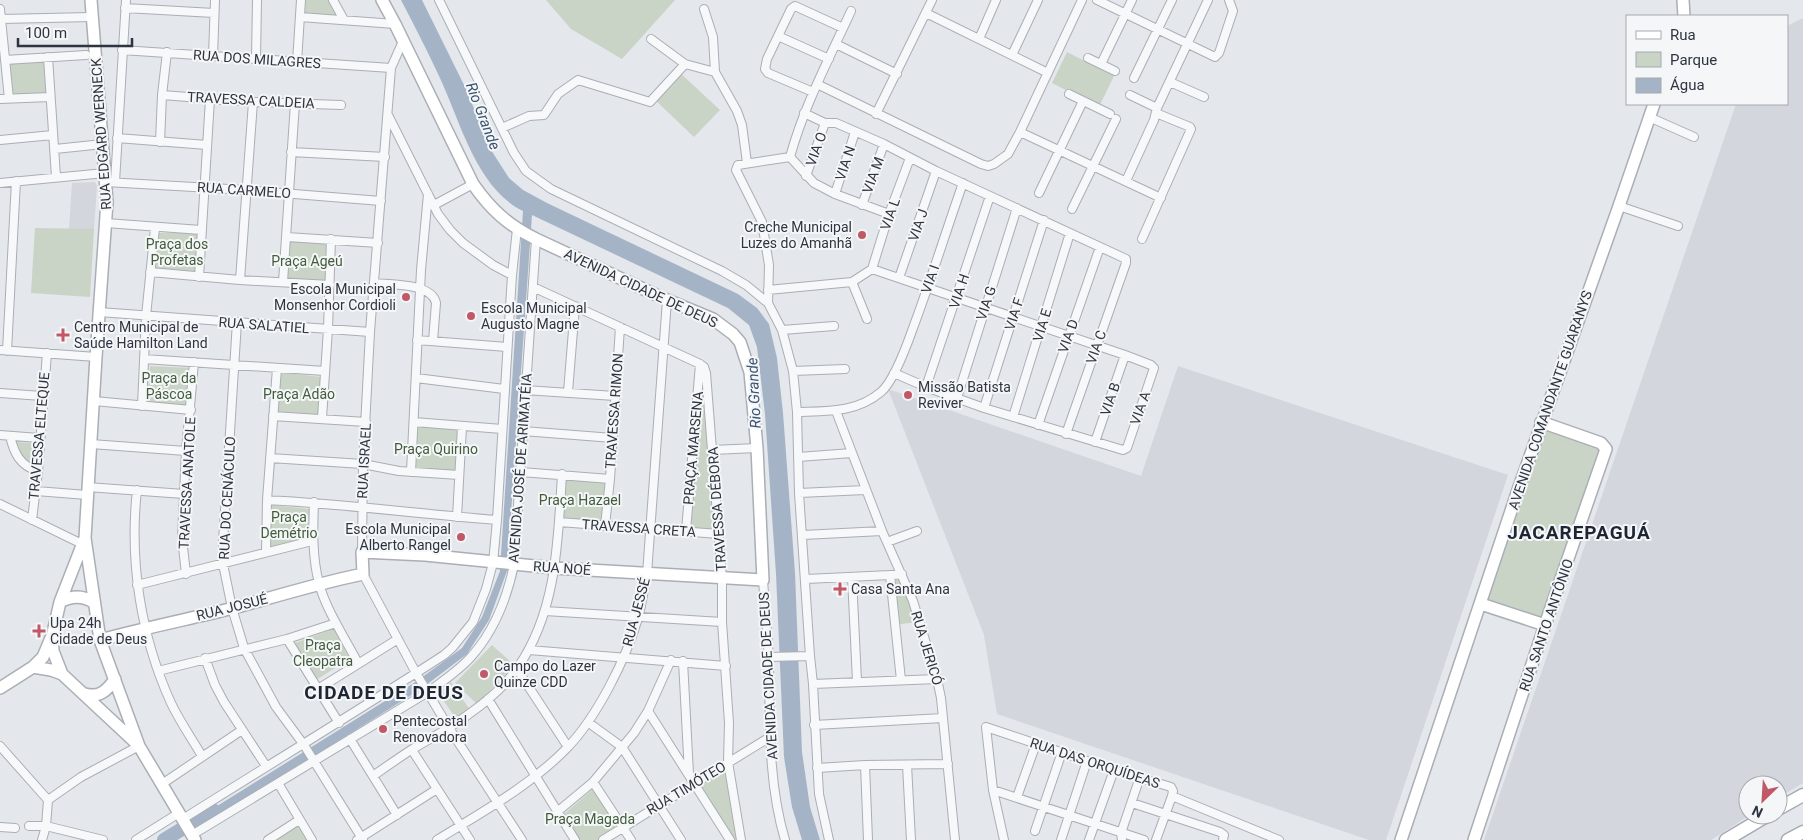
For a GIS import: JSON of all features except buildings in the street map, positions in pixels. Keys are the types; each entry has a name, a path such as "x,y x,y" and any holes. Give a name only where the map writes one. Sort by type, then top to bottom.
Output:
{"main road":[{"path":"1788,803 1803,795"},
{"path":"1726,840 1751,825"},
{"path":"1788,840 1803,832"}],"street":[{"name":"RUA EDGARD WERNECK","path":"84,541 98,312 109,179 103,144 91,0"},
{"path":"168,10 169,0"},
{"path":"213,56 216,0"},
{"path":"256,59 257,0"},
{"path":"297,62 301,0"},
{"path":"333,0 344,20"},
{"name":"AVENIDA CIDADE DE DEUS","path":"382,0 396,24 473,184 486,203 519,230 667,300 713,319 733,334 740,342 750,372 757,448 768,658 770,737 778,811 786,840"},
{"path":"439,0 514,152 526,171 551,189 746,284 768,303 782,330 793,371 797,412 800,493 817,768 819,794 829,840"},
{"path":"876,114 932,0"},
{"path":"979,39 996,0"},
{"path":"1012,55 1038,0"},
{"path":"817,84 876,114 988,166 1004,158 1020,132 1082,0"},
{"path":"1097,0 1211,56 1218,56 1233,11 1229,0"},
{"path":"1101,64 1132,0"},
{"path":"1134,78 1172,0"},
{"path":"1126,182 1156,110 1208,0"},
{"path":"1683,0 1684,15"},
{"path":"109,179 116,138 125,4 168,10 214,13"},
{"path":"813,92 768,72 765,69 766,60 791,9 797,6 844,28"},
{"path":"0,9 9,99"},
{"path":"704,10 713,37 715,72 737,111 742,125 747,163"},
{"path":"790,156 804,113 852,11"},
{"path":"926,13 1048,73"},
{"path":"1,19 91,16"},
{"path":"300,17 396,24"},
{"path":"778,36 829,59"},
{"path":"651,40 685,64 715,72"},
{"name":"RUA ISRAEL","path":"403,41 391,68 382,201 370,332 363,464 363,574 417,675 522,840"},
{"path":"836,44 896,74"},
{"name":"RUA DOS MILAGRES","path":"122,50 391,68"},
{"path":"160,142 162,95 167,52"},
{"path":"5,60 86,55"},
{"path":"48,57 56,177"},
{"path":"1088,58 1115,71"},
{"path":"502,128 529,116 544,115 558,94 578,80 650,102 685,64"},
{"path":"1170,82 1204,97"},
{"path":"1069,94 1113,117 1093,166 1072,209"},
{"name":"TRAVESSA CALDEIA","path":"162,95 253,102 341,105"},
{"path":"1130,95 1191,129 1142,239"},
{"path":"0,99 50,97"},
{"path":"199,277 203,187 210,99"},
{"path":"1039,194 1083,101"},
{"path":"240,280 253,102"},
{"path":"283,282 295,104"},
{"name":"AVENIDA COMANDANTE GUARANYS","path":"1401,840 1541,422 1654,105"},
{"path":"804,113 826,123 836,123 884,144 936,171 1100,247"},
{"path":"388,115 438,214 450,230 463,243 493,265 512,275"},
{"path":"1649,117 1694,137"},
{"name":"VIA O","path":"806,176 826,123"},
{"name":"VIA N","path":"835,194 855,132"},
{"path":"1020,132 1161,198"},
{"path":"0,140 53,135"},
{"path":"116,138 207,146"},
{"path":"55,149 103,144"},
{"name":"VIA M","path":"862,205 884,144"},
{"path":"291,152 385,157"},
{"path":"768,303 769,265 762,222 736,168 738,165 790,156"},
{"path":"790,156 814,183 835,194 889,214"},
{"name":"VIA L","path":"872,270 889,214 910,158"},
{"name":"VIA J","path":"899,278 936,171"},
{"name":"RUA CARMELO","path":"0,183 56,177 109,179 382,201"},
{"path":"16,181 3,351 96,357"},
{"name":"VIA I","path":"797,412 851,409 874,397 884,388 894,373 928,288 962,183"},
{"path":"434,206 473,184"},
{"path":"411,472 423,234 428,194"},
{"name":"VIA H","path":"926,387 990,196"},
{"path":"1619,206 1678,226"},
{"name":"VIA G","path":"956,398 1017,208"},
{"name":"VIA F","path":"984,408 1044,220"},
{"path":"106,224 201,230"},
{"path":"142,406 146,316 155,228"},
{"name":"AVENIDA JOSÉ DE ARIMATÉIA","path":"188,827 266,766 305,746 417,675 452,648 473,622 494,563 512,275 519,230"},
{"name":"VIA E","path":"1013,417 1070,233"},
{"path":"287,237 378,243"},
{"name":"AVENIDA JOSÉ DE ARIMATÉIA","path":"188,827 278,783 446,679 471,657 486,636 502,607 512,565 521,472 533,287 534,238"},
{"path":"322,418 328,330 331,239"},
{"name":"VIA C","path":"1066,434 1126,263 1126,259 1100,247"},
{"name":"VIA D","path":"1038,425 1100,247"},
{"path":"768,290 852,282 872,270 1125,355"},
{"path":"150,272 330,285"},
{"path":"852,282 867,319"},
{"path":"374,283 420,288 431,293 435,298 433,341"},
{"path":"533,287 700,364"},
{"name":"RUA JESSÉ","path":"437,840 535,776 568,748 588,723 624,657 638,618 647,574 667,300"},
{"path":"568,392 575,306"},
{"name":"RUA SALATIEL","path":"98,312 370,332"},
{"name":"RUA DO CENÁCULO","path":"236,322 223,542 223,564 232,608 244,648 276,706 305,746 361,839"},
{"path":"782,330 834,326"},
{"name":"TRAVESSA RIMON","path":"605,526 620,327"},
{"path":"417,340 507,347"},
{"name":"TRAVESSA ELTEQUE","path":"32,520 38,471 42,396 47,353"},
{"name":"VIA A","path":"1095,442 1126,450 1153,367 1151,364 1125,355"},
{"name":"VIA B","path":"1095,442 1125,355"},
{"path":"144,359 325,371"},
{"name":"TRAVESSA ANATOLE","path":"186,574 182,538 186,452 194,362"},
{"name":"TRAVESSA DÉBORA","path":"700,364 704,367 708,381 722,578 722,622 729,736 728,762 741,840"},
{"name":"PRAÇA MARSENA","path":"686,531 700,364"},
{"path":"266,552 267,500 276,368"},
{"path":"793,371 845,369"},
{"path":"894,373 984,408 1095,442"},
{"path":"416,378 504,389"},
{"path":"525,390 616,396"},
{"path":"0,393 42,396"},
{"path":"94,401 190,410"},
{"name":"RUA JERICÓ","path":"836,411 882,530 913,601 938,678 955,840"},
{"path":"273,416 366,422"},
{"path":"414,422 502,429"},
{"name":"RUA SANTO ANTÔNIO","path":"1474,840 1545,625 1606,450 1601,444 1541,422"},
{"path":"457,517 462,427"},
{"path":"523,431 613,438"},
{"path":"0,435 39,438"},
{"path":"10,436 14,450 24,465 38,471"},
{"path":"91,444 186,452"},
{"path":"712,450 757,448"},
{"path":"798,457 852,453"},
{"path":"270,458 363,464 399,471 459,475"},
{"path":"521,472 610,479"},
{"path":"373,776 449,728 488,699 517,669 529,650 545,611 554,568 562,474"},
{"path":"137,490 135,508 137,585 145,627 158,671 172,704 202,756"},
{"path":"36,491 137,490 184,494"},
{"path":"800,493 866,490"},
{"path":"267,500 314,502 497,520"},
{"path":"314,502 312,541 319,584 336,623 358,663"},
{"path":"0,504 32,520 84,541"},
{"name":"TRAVESSA CRETA","path":"559,522 718,534"},
{"path":"803,534 882,530"},
{"path":"887,542 917,531"},
{"path":"0,688 33,667 42,657 52,637 60,602 84,541"},
{"path":"84,541 100,640 139,746 188,827 136,840"},
{"path":"137,585 312,541"},
{"name":"RUA NOÉ","path":"362,552 425,555 554,568 763,580"},
{"name":"RUA JOSUÉ","path":"100,640 145,627 232,608 363,574"},
{"path":"806,579 902,574"},
{"path":"890,575 901,680"},
{"path":"852,577 857,681"},
{"path":"60,602 67,598 79,596 93,602"},
{"path":"1481,604 1545,625"},
{"path":"545,611 722,622"},
{"path":"158,671 244,648 287,639 336,623"},
{"path":"52,637 53,651 62,674"},
{"path":"287,639 339,723"},
{"path":"318,689 398,639"},
{"path":"529,650 671,660 726,666"},
{"path":"768,658 810,656"},
{"path":"205,658 215,686 266,766"},
{"path":"557,812 593,782 634,732 648,711 671,660"},
{"path":"683,661 689,775"},
{"path":"33,667 62,674 139,746"},
{"path":"517,669 568,748"},
{"path":"813,684 938,678"},
{"path":"85,694 92,696 105,692 115,679"},
{"path":"488,699 575,840"},
{"path":"648,711 730,840"},
{"path":"814,725 943,718"},
{"path":"588,723 622,747 660,804 681,840"},
{"name":"RUA DAS ORQUÍDEAS","path":"994,790 986,728 1171,787 1173,791 1172,796 1279,840"},
{"path":"162,784 242,730"},
{"name":"RUA TIMÓTEO","path":"603,840 770,737"},
{"path":"350,739 397,815"},
{"path":"1017,797 1036,744"},
{"path":"0,746 48,800 46,826 42,840"},
{"path":"48,800 81,777 139,746"},
{"path":"412,750 470,840"},
{"path":"1034,831 1062,752"},
{"path":"1060,840 1087,761"},
{"path":"817,768 865,765 948,764"},
{"path":"865,765 868,840"},
{"path":"907,765 911,840"},
{"path":"1090,840 1114,770"},
{"path":"1122,836 1140,777"},
{"path":"593,782 632,840"},
{"path":"278,783 312,840"},
{"path":"361,839 437,789"},
{"path":"1004,840 994,790 1070,814 1122,836 1144,840"},
{"path":"1156,840 1172,796"},
{"path":"1132,802 1220,832 1224,835 1223,840"},
{"path":"268,840 299,820"},
{"path":"29,826 46,826 103,840"},
{"path":"0,828 15,828"},
{"path":"1252,840 1255,830"}],"shaded area":[{"path":"1803,18 1803,783 1788,792 1788,775 1738,775 1738,823 1711,840 1484,840 1736,105 1788,105 1788,26"},
{"path":"95,182 97,186 94,229 69,229 72,183"},
{"path":"1178,366 1508,475 1386,840 1369,840 997,714 984,635 888,389 1141,476"}],"green space":[{"path":"304,0 330,0 338,18 303,16"},
{"path":"546,0 675,0 622,59 571,29"},
{"path":"1067,52 1114,76 1099,107 1052,83"},
{"path":"44,60 47,95 11,97 9,62"},
{"path":"677,70 720,110 694,137 652,97"},
{"path":"35,228 94,229 90,297 31,293"},
{"name":"Praça dos Profetas","path":"157,233 199,233 197,274 156,272"},
{"name":"Praça Ageú","path":"289,239 328,242 326,282 286,279"},
{"path":"697,361 704,365 716,531 687,529"},
{"name":"Praça da Páscoa","path":"150,366 192,368 188,408 147,404"},
{"name":"Praça Adão","path":"280,372 321,377 319,415 278,413"},
{"name":"Praça Quirino","path":"416,423 458,427 456,474 412,470"},
{"path":"1542,423 1593,441 1603,454 1543,619 1485,599"},
{"path":"14,442 36,443 34,467 22,460"},
{"name":"Praça Hazael","path":"563,479 606,481 604,521 559,518"},
{"name":"Praça Demétrio","path":"272,505 309,509 308,539 270,548"},
{"path":"896,575 907,598 917,622 894,625"},
{"name":"Praça Cleopatra","path":"336,628 352,657 316,680 295,643"},
{"name":"Campo do Lazer Quinze CDD","path":"492,645 514,665 477,704 455,683"},
{"path":"451,682 470,710 456,719 438,692"},
{"path":"728,767 738,840 735,840 699,785"},
{"name":"Praça Magada","path":"594,788 620,826 599,840 579,840 563,815"},
{"path":"296,820 309,840 264,840"}],"water":[{"path":"401,0 422,0 466,89 491,150 509,178 523,190 547,203 738,294 757,308 769,324 777,358 783,413 795,573 802,752 810,807 820,840 802,840 792,807 784,757 776,574 765,414 757,347 749,325 728,308 532,215 507,571 489,620 467,654 421,689 203,826 198,818 417,681 462,648 482,617 500,571 523,211 507,200 481,170 462,132 447,93"}],"waterway":[{"path":"164,840 213,810"}],"place":[{"name":"Creche Municipal Luzes do Amanhã","path":"862,235"},
{"name":"Escola Municipal Monsenhor Cordioli","path":"406,297"},
{"name":"Escola Municipal Augusto Magne","path":"471,316"},
{"name":"Centro Municipal de Saúde Hamilton Land","path":"63,335"},
{"name":"Missão Batista Reviver","path":"908,395"},
{"name":"Escola Municipal Alberto Rangel","path":"461,537"},
{"name":"Casa Santa Ana","path":"840,589"},
{"name":"Upa 24h Cidade de Deus","path":"39,631"},
{"name":"Campo do Lazer Quinze CDD","path":"484,674"},
{"name":"Pentecostal Renovadora","path":"383,729"}],"district":[{"name":"JACAREPAGUÁ","path":"1579,532"},
{"name":"CIDADE DE DEUS","path":"384,692"}],"water label":[{"name":"Rio Grande","path":"483,116"},
{"name":"Rio Grande","path":"754,393"}]}
